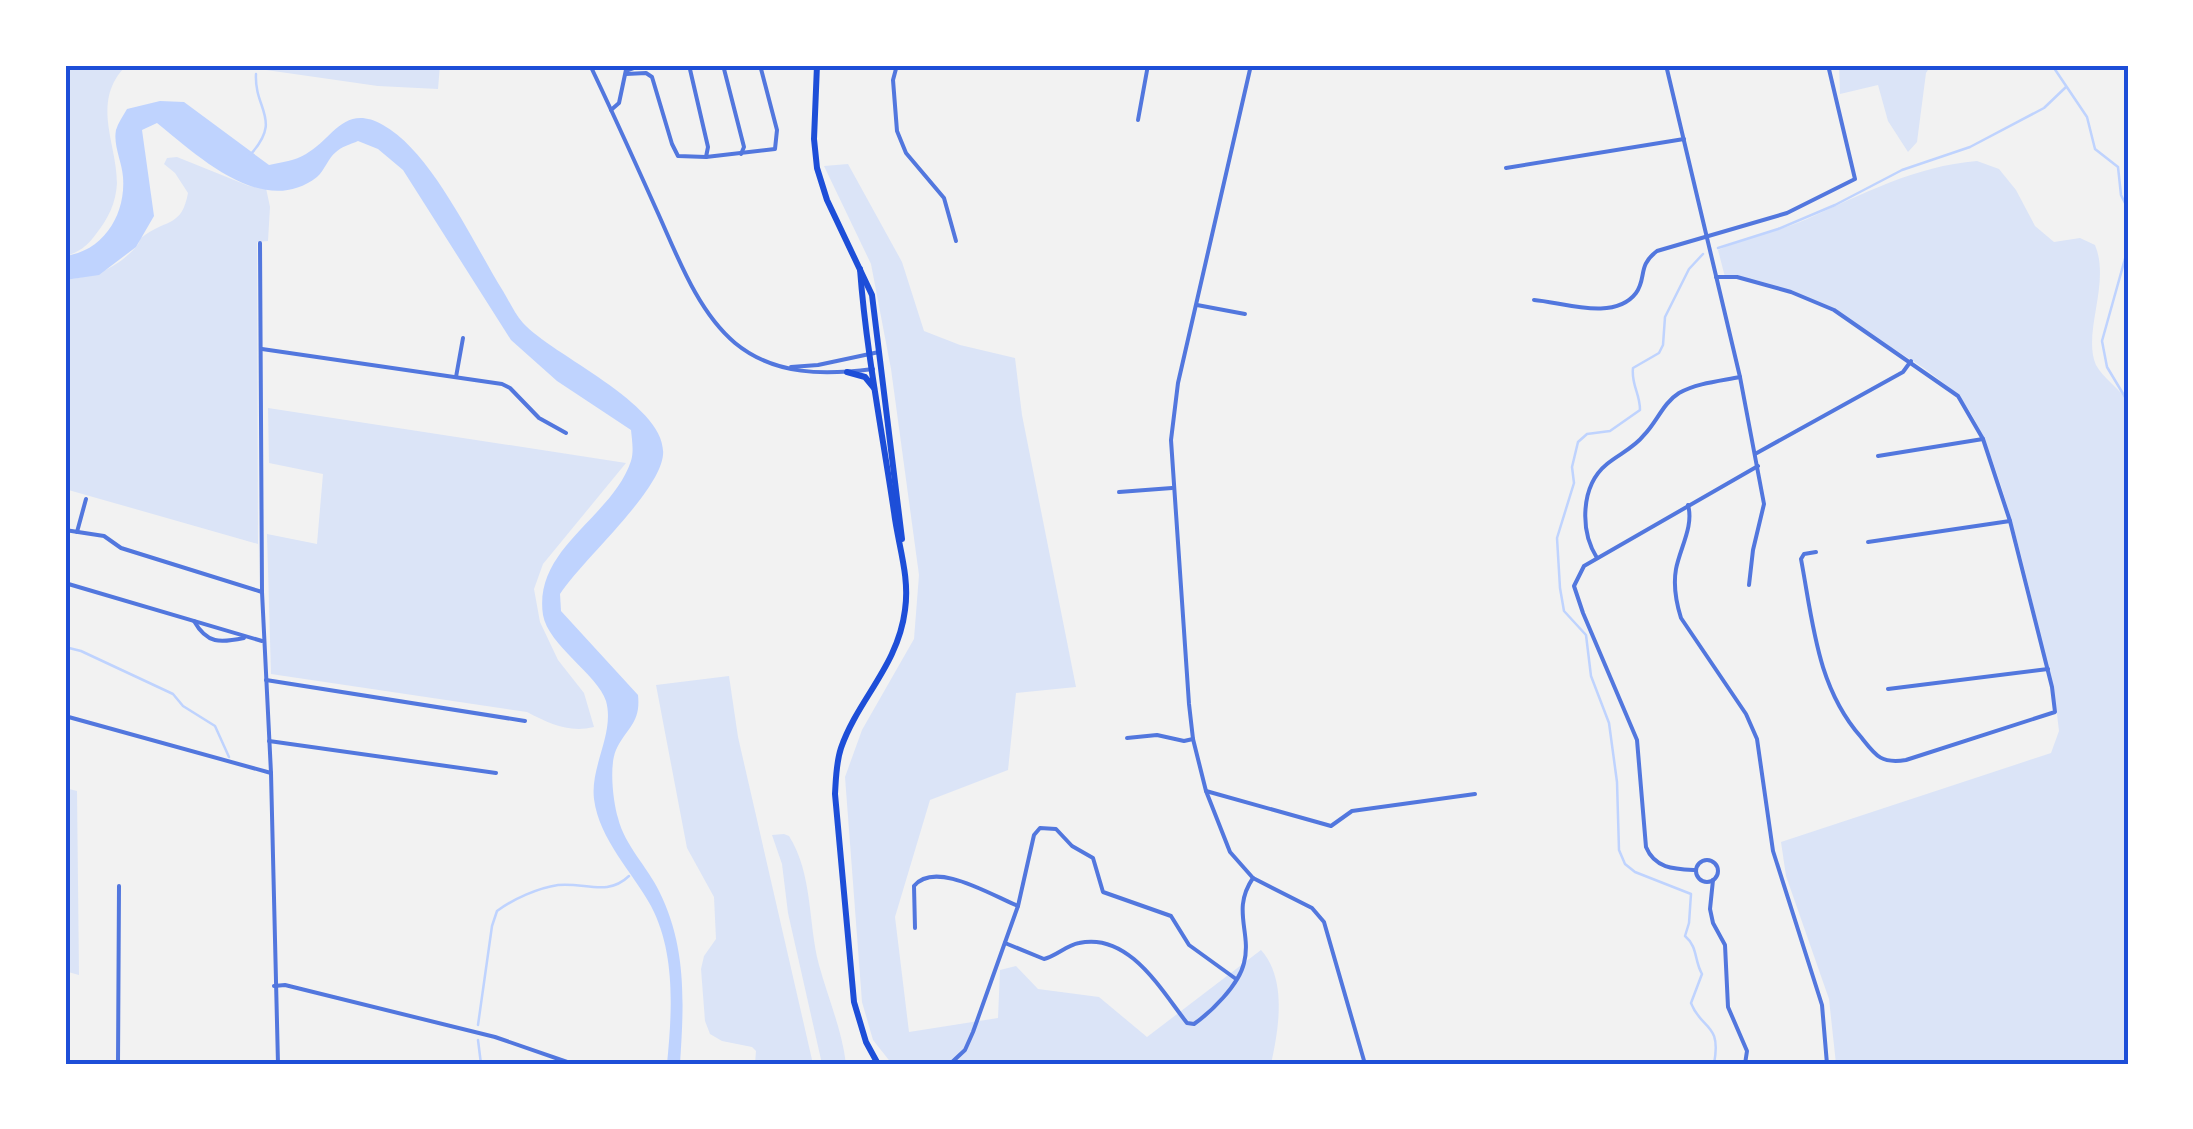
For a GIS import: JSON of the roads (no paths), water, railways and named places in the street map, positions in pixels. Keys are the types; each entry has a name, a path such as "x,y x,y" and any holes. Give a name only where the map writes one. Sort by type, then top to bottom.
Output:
{"main road":[{"path":"817,65 817,168 827,200 860,269 906,576 903,625 882,678 848,733 836,769 854,1002 866,1042 878,1064"},
{"path":"877,368 876,391 903,555"},
{"path":"847,372 865,377 876,391"}],"street":[{"path":"590,65 687,275 713,318 743,349 786,367 808,373 877,368"},
{"path":"627,70 642,65"},
{"path":"689,65 708,148 706,157"},
{"path":"723,65 744,147 741,154"},
{"path":"627,70 652,77 678,156 706,157 769,152 777,144 760,65"},
{"path":"897,65 893,80 896,132 906,153 944,198 956,241"},
{"path":"1138,120 1148,65"},
{"path":"1251,65 1178,383 1172,432 1172,488 1193,739 1206,791 1225,842 1253,878 1312,908 1324,922 1365,1064"},
{"path":"1666,65 1758,466 1764,511 1752,550 1749,584"},
{"path":"1534,300 1598,307 1626,302 1640,288 1646,259 1657,251 1787,213 1854,179 1828,65"},
{"path":"611,110 618,103 627,70"},
{"path":"1506,168 1684,138"},
{"path":"260,243 262,592 272,773 278,1064"},
{"path":"1716,277 1738,277 1806,296 1834,310 1958,396 1983,439 2010,521 2048,669 2056,706 2052,714 1906,760 1890,762 1880,758 1848,722 1830,692 1820,660 1801,559 1804,554 1816,552"},
{"path":"1197,305 1245,314"},
{"path":"456,377 463,338"},
{"path":"262,349 510,388 539,418 566,434"},
{"path":"786,367 875,353"},
{"path":"1756,454 1902,372 1911,361"},
{"path":"1596,558 1584,522 1596,478 1606,464 1642,439 1676,395 1690,387 1740,377"},
{"path":"1878,456 1983,439"},
{"path":"1696,870 1657,864 1646,847 1637,740 1582,614 1574,586 1584,566 1596,558 1758,466"},
{"path":"1118,492 1172,488"},
{"path":"76,532 86,500"},
{"path":"1688,505 1691,515 1676,570 1677,605 1746,714 1757,739 1773,851 1822,1006 1827,1064"},
{"path":"1868,542 2010,521"},
{"path":"65,530 104,536 120,548 262,592"},
{"path":"65,583 264,642"},
{"path":"194,621 205,637 215,642 248,637"},
{"path":"1888,689 2048,669"},
{"path":"266,680 526,721"},
{"path":"65,716 272,773"},
{"path":"1127,738 1157,735 1193,739"},
{"path":"270,740 496,773"},
{"path":"1206,791 1331,826 1352,810 1476,794"},
{"path":"950,1064 968,1045 1018,906 1034,835 1040,828 1052,827 1095,860 1103,892 1171,916 1190,945 1236,979"},
{"path":"1696,870 1702,862 1712,862 1718,871 1713,880 1710,909 1725,945 1728,1008 1747,1051 1745,1064"},
{"path":"1696,870 1700,879 1713,880"},
{"path":"915,928 914,886 932,875 951,878 1018,906"},
{"path":"1005,943 1044,959 1078,943 1100,942 1119,948 1148,972 1190,1024 1199,1021 1236,979 1245,959 1242,903 1253,878"},
{"path":"118,1064 119,886"},
{"path":"274,986 285,985 494,1037 573,1064"}],"water":[{"path":"160,101 184,102 269,165 302,156 349,121 370,119 383,125 401,138 435,177 523,323 629,400 660,436 663,455 649,488 560,594 561,611 638,695 635,719 614,757 613,793 621,828 659,891 675,933 682,976 680,1064 667,1064 670,984 659,924 609,842 597,814 595,774 607,725 606,701 554,637 543,615 543,591 550,571 561,552 608,500 631,461 631,430 557,381 511,340 403,170 378,149 358,141 336,152 317,177 296,188 275,191 232,178 157,123 142,130 154,216 136,247 99,275 65,280 65,256 79,253 101,239 121,204 123,177 115,136 119,122 127,109"}],"waterway":[{"path":"2052,65 2087,117 2095,149 2118,167 2121,195 2128,209"},
{"path":"250,155 260,143 266,123 256,74"},
{"path":"1718,248 1778,229 1902,170 1970,147 2044,108 2066,87"},
{"path":"2128,248 2102,341 2107,367 2128,402"},
{"path":"1703,254 1689,269 1665,317 1659,353 1633,368 1640,410 1610,431 1587,434 1578,442 1572,467 1574,483 1557,538 1564,611 1586,635 1591,676 1609,723 1617,782 1619,850 1625,864 1635,872 1691,894 1685,936 1702,974 1691,1003 1713,1033 1714,1064"},
{"path":"65,647 173,694 183,706 215,726 229,757"},
{"path":"478,1025 497,911 550,886 612,886 629,876"},
{"path":"478,1040 481,1064"}]}
